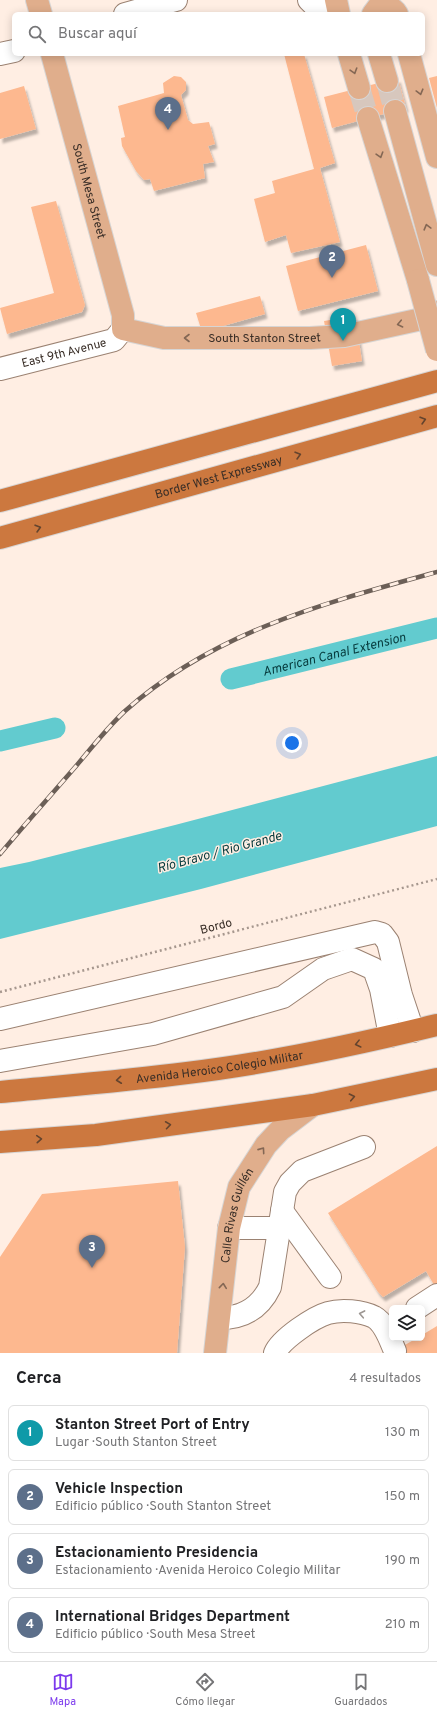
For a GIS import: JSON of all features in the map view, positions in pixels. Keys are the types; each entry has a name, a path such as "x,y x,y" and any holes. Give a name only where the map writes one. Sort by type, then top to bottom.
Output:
{"highway":[{"path":"0,487 304,403 428,384"},
{"path":"0,501 428,384"},
{"name":"Border West Expressway","path":"0,538 437,416"},
{"name":"Avenida Heroico Colegio Militar","path":"0,1092 187,1073 346,1047 437,1025"},
{"path":"0,1142 96,1135 313,1104 437,1079"}],"main road":[{"path":"37,0 40,12"},
{"path":"336,0 339,12"},
{"path":"374,12 379,6 387,6 396,12"},
{"name":"South Mesa Street","path":"53,56 124,315 123,329"},
{"path":"350,56 359,88"},
{"path":"380,56 387,81"},
{"path":"410,56 437,157"},
{"path":"395,111 437,265"},
{"path":"368,118 418,280 437,350"},
{"name":"South Stanton Street","path":"123,329 164,338 310,338 344,336 417,320 437,312"},
{"name":"Calle Rivas Guillén","path":"215,1353 230,1228 239,1187 251,1165 266,1144 280,1130 313,1104"}],"street":[{"path":"132,12 176,0"},
{"path":"309,0 321,12"},
{"path":"0,54 12,51"},
{"name":"East 9th Avenue","path":"0,369 114,340 123,329"},
{"path":"0,1019 374,932 382,934 388,942 401,995 413,1031"},
{"path":"0,1061 153,1034 283,997 323,969 352,959 374,969 381,989 390,1036"},
{"path":"220,1318 235,1318 259,1304 270,1287 280,1220 286,1192 290,1183 302,1171 364,1147"},
{"path":"230,1228 280,1220"},
{"path":"280,1220 330,1277"},
{"path":"421,1305 437,1295"},
{"path":"276,1353 278,1346 287,1336 328,1313 341,1311 364,1313 388,1326 395,1351"}],"path":[{"name":"Bordo","path":"0,992 437,879"}],"water":[{"name":"Río Bravo / Rio Grande","path":"437,756 437,826 201,889 0,939 0,868 175,825"}],"building":[{"path":"285,56 305,56 335,163 320,168 340,242 291,253 286,235 265,242 254,199 275,193 272,181 314,169"},
{"path":"174,76 181,77 186,82 186,90 181,95 188,120 193,124 209,122 215,144 208,146 214,162 203,164 205,178 154,191 150,179 144,180 136,171 122,146 121,138 125,137 118,106 164,93 163,83"},
{"path":"437,76 437,108 429,78"},
{"path":"398,78 406,108 332,128 324,97"},
{"path":"24,86 36,129 0,139 0,93"},
{"path":"56,201 85,305 82,312 7,334 0,308 54,293 31,207"},
{"path":"366,245 378,291 298,311 286,266"},
{"path":"260,296 265,314 202,332 196,313"},
{"path":"355,316 362,361 332,366 324,321"},
{"path":"437,1146 437,1290 426,1271 383,1297 378,1292 328,1213"},
{"path":"178,1181 185,1247 177,1353 0,1353 0,1257 42,1194"},
{"path":"437,1326 437,1353 391,1353 412,1341 425,1341 425,1333"}],"waterway":[{"name":"American Canal Extension","path":"231,679 437,628"},
{"path":"0,741 55,728"}],"tunnel":[{"path":"387,81 395,111"},
{"path":"359,88 368,118"}],"railway":[{"path":"0,854 100,737 125,711 160,683 196,660 234,640 273,623 354,596 437,572"}],"place":[{"name":"International Bridges Department","path":"168,130"},
{"name":"Vehicle Inspection","path":"332,278"},
{"name":"Stanton Street Port of Entry","path":"343,341"},
{"name":"Estacionamiento Presidencia","path":"92,1268"}]}
